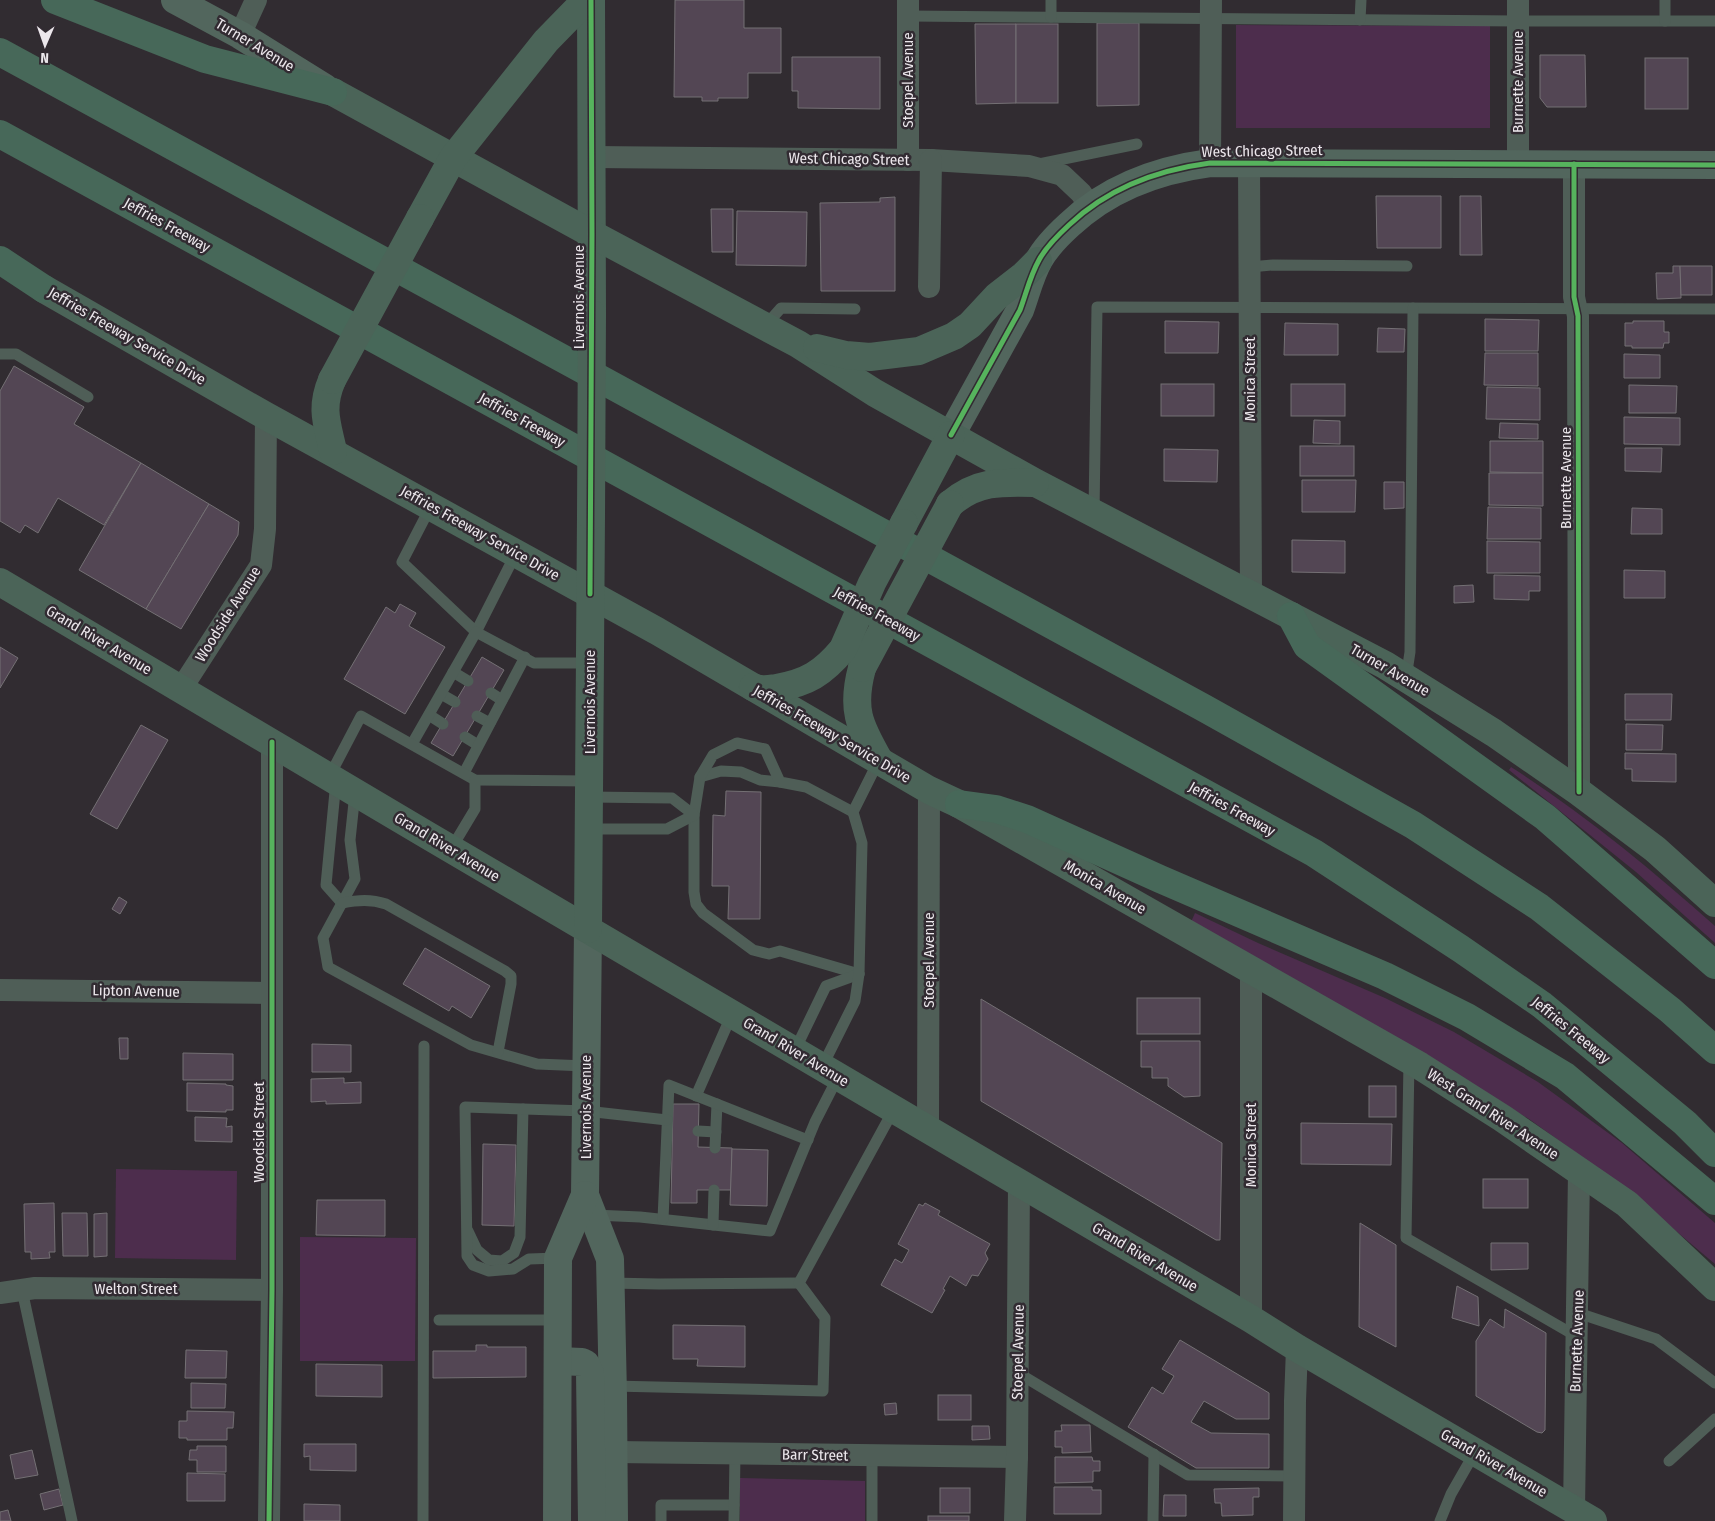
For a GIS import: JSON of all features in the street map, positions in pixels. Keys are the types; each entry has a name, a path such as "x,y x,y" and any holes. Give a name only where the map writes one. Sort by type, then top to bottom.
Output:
{"highway":[{"path":"55,0 206,59 333,92"},
{"path":"0,52 362,251 1204,708 1413,825 1539,907 1670,1010 1715,1050"},
{"name":"Jeffries Freeway","path":"0,134 1314,853 1453,943 1542,1005 1685,1123 1715,1153"},
{"path":"0,260 44,289"},
{"path":"1291,616 1307,646 1545,816 1715,965"},
{"path":"959,804 996,809 1027,819 1160,879 1385,976 1466,1017 1565,1076 1715,1202"}],"main road":[{"path":"333,451 324,401 332,380 453,158 546,42 586,0"},
{"name":"Livernois Avenue","path":"588,929 592,314 590,0"},
{"path":"333,92 798,344 875,393 946,444 1036,483"},
{"path":"798,344 846,355 870,357 919,351 954,336 970,325 997,296 1024,275 1038,261"},
{"name":"Jeffries Freeway Service Drive","path":"44,289 266,416 333,451 590,594 930,790 959,804"},
{"path":"753,687 770,689 798,684 810,679 820,672 843,649 872,582 946,444"},
{"path":"879,760 862,731 856,701 857,685 862,668 950,504 972,489 986,485 1002,482 1036,483"},
{"name":"Turner Avenue","path":"1036,483 1385,665 1494,733 1579,792 1655,849 1715,903"},
{"name":"Grand River Avenue","path":"0,582 794,1052 1019,1182 1297,1348 1584,1515"},
{"name":"Monica Avenue","path":"959,804 1251,970"},
{"name":"West Grand River Avenue","path":"1251,970 1409,1060 1502,1118 1627,1204 1715,1287"}],"street":[{"name":"Turner Avenue","path":"175,0 240,34 333,92"},
{"path":"240,34 256,0"},
{"name":"Stoepel Avenue","path":"908,8 908,160"},
{"path":"1210,163 1211,10"},
{"name":"Burnette Avenue","path":"1518,11 1518,164"},
{"name":"West Chicago Street","path":"592,156 931,160 1029,166 1062,175 1081,193 1090,206"},
{"path":"929,287 931,160"},
{"name":"West Chicago Street","path":"946,444 1020,310 1024,294 1038,261 1058,236 1090,206 1152,175 1187,166 1210,163 1249,162 1715,165"},
{"name":"Monica Street","path":"1249,162 1251,595"},
{"name":"Burnette Avenue","path":"1574,164 1574,297 1578,326 1579,792"},
{"name":"Jeffries Freeway Service Drive","path":"0,266 44,289"},
{"name":"Woodside Avenue","path":"181,689 261,565 265,529 266,416"},
{"name":"Woodside Street","path":"269,1521 272,1290 272,742"},
{"name":"Stoepel Avenue","path":"928,1129 930,790"},
{"name":"Livernois Avenue","path":"588,929 586,1111 589,1205 610,1259 614,1521"},
{"name":"Monica Street","path":"1251,970 1251,1320"},
{"name":"Lipton Avenue","path":"0,990 272,993"},
{"name":"Burnette Avenue","path":"1579,1172 1578,1313 1576,1336 1584,1515"},
{"name":"Stoepel Avenue","path":"1015,1521 1019,1182"},
{"name":"Livernois Avenue","path":"557,1521 558,1258 589,1205"},
{"name":"Welton Street","path":"0,1293 45,1288 272,1290"},
{"path":"1294,1521 1297,1348"},
{"path":"558,1361 582,1362 586,1364 590,1373 592,1521"},
{"name":"Barr Street","path":"614,1452 1017,1457"}],"lane":[{"path":"1050,17 1051,0"},
{"path":"1360,20 1361,0"},
{"path":"1665,0 1665,21"},
{"path":"908,8 1050,17 1211,10 1360,20 1518,11 1665,21 1715,21"},
{"path":"1029,166 1138,144 1085,157 1074,162 1062,175"},
{"path":"1250,267 1273,265 1407,266"},
{"path":"765,327 781,308 855,309"},
{"path":"1094,513 1097,308 1715,309"},
{"path":"1406,678 1410,652 1413,308"},
{"path":"0,354 16,354 88,397"},
{"path":"431,506 402,562 476,632 534,662 590,663"},
{"path":"412,744 476,632 516,553"},
{"path":"464,773 525,657"},
{"path":"453,672 468,681"},
{"path":"441,694 455,702"},
{"path":"490,694 502,700"},
{"path":"429,715 443,724"},
{"path":"342,902 326,885 340,783 361,716 475,780 590,789 672,798 694,815"},
{"path":"477,716 490,723"},
{"path":"465,737 478,745"},
{"path":"780,782 765,749 737,743 713,755 700,777 694,815 694,892 696,904 703,912 753,950 769,954 780,951 859,974"},
{"path":"589,1205 663,1220 770,1231 808,1140 855,1002 859,974 862,843 853,812 879,760"},
{"path":"700,777 721,771 741,772 760,780 806,787 853,812"},
{"path":"451,849 475,809 475,780"},
{"path":"340,783 355,879 323,938 328,967 471,1045 537,1064 586,1066"},
{"path":"589,829 667,829 694,815"},
{"path":"342,902 365,900 386,904 505,970 511,976 511,984 498,1052"},
{"path":"794,1052 826,986 859,974"},
{"path":"696,1096 732,1014"},
{"path":"423,1521 424,1046"},
{"path":"1409,1060 1406,1238 1576,1336"},
{"path":"663,1220 668,1182 669,1085 808,1140"},
{"path":"716,1148 717,1104"},
{"path":"558,1258 530,1259 513,1269 490,1271 472,1265 467,1256 465,1107 586,1111 669,1127"},
{"path":"466,1227 477,1250 489,1260 502,1261 514,1253 520,1237 522,1109"},
{"path":"799,1283 894,1109"},
{"path":"698,1131 716,1132"},
{"path":"712,1225 714,1190"},
{"path":"610,1282 659,1284 799,1283"},
{"path":"613,1386 823,1392 825,1318 799,1283"},
{"path":"22,1290 72,1521"},
{"path":"1578,1313 1656,1339 1715,1383"},
{"path":"439,1320 558,1320"},
{"path":"1018,1372 1188,1475 1294,1476"},
{"path":"1669,1461 1715,1419"},
{"path":"1440,1521 1451,1494 1475,1452"},
{"path":"734,1521 735,1454"},
{"path":"1153,1521 1154,1454"},
{"path":"872,1456 872,1521"},
{"path":"661,1521 661,1504 734,1505"}],"shaded area":[{"path":"1236,25 1490,26 1490,128 1236,128"},
{"path":"1511,767 1590,822 1691,905 1715,926 1715,943 1636,872 1509,770"},
{"path":"1195,913 1258,943 1385,998 1454,1032 1538,1082 1622,1143 1715,1223 1715,1264 1625,1188 1529,1119 1191,922"},
{"path":"116,1169 237,1171 236,1260 115,1258"},
{"path":"300,1237 416,1238 415,1361 300,1361"},
{"path":"740,1478 865,1481 865,1521 740,1521"}],"building":[{"path":"675,0 744,0 744,28 781,28 781,73 748,73 748,98 718,98 718,101 702,101 702,97 674,97"},
{"path":"1097,23 1139,23 1139,105 1097,106"},
{"path":"975,24 1016,24 1016,103 976,104"},
{"path":"1016,24 1058,24 1058,103 1016,103"},
{"path":"1540,55 1585,55 1586,107 1547,107 1540,98"},
{"path":"792,57 880,57 880,109 798,108 798,91 792,91"},
{"path":"1645,58 1688,58 1688,109 1645,109"},
{"path":"1376,196 1441,196 1441,248 1377,248"},
{"path":"1460,196 1481,196 1482,255 1460,255"},
{"path":"895,197 895,291 821,291 820,203 880,202 880,198"},
{"path":"711,209 733,209 733,252 712,252"},
{"path":"737,211 807,212 806,266 736,265"},
{"path":"1673,266 1680,266 1681,298 1657,299 1656,273 1673,273"},
{"path":"1680,266 1712,266 1712,295 1681,295"},
{"path":"1485,319 1539,320 1538,351 1485,351"},
{"path":"1165,321 1219,322 1218,353 1165,353"},
{"path":"1633,321 1664,321 1664,332 1669,332 1669,343 1664,343 1663,348 1632,348 1632,346 1625,346 1625,323 1633,323"},
{"path":"1285,323 1338,324 1338,355 1284,355"},
{"path":"1378,328 1405,329 1404,352 1377,352"},
{"path":"1485,353 1538,353 1538,386 1484,385"},
{"path":"1624,354 1660,355 1660,378 1624,378"},
{"path":"14,366 84,407 74,424 141,463 104,525 58,498 38,533 25,525 20,533 0,521 0,391"},
{"path":"1161,384 1214,384 1214,416 1161,416"},
{"path":"1291,384 1345,384 1345,416 1291,416"},
{"path":"1629,385 1677,386 1676,413 1629,413"},
{"path":"1487,387 1540,388 1540,420 1486,419"},
{"path":"1624,417 1680,418 1680,445 1624,444"},
{"path":"1314,420 1340,421 1340,444 1313,443"},
{"path":"1500,423 1538,424 1538,439 1499,438"},
{"path":"1490,441 1543,441 1543,473 1490,472"},
{"path":"1300,446 1354,446 1354,476 1300,476"},
{"path":"1625,448 1662,448 1661,472 1625,471"},
{"path":"1164,449 1218,450 1217,482 1164,481"},
{"path":"141,463 209,504 146,609 79,570"},
{"path":"1489,473 1543,473 1543,506 1489,505"},
{"path":"1302,480 1356,480 1355,512 1302,512"},
{"path":"1384,482 1404,482 1404,508 1384,509"},
{"path":"209,504 239,522 238,535 181,629 146,609"},
{"path":"1488,507 1541,508 1541,539 1487,539"},
{"path":"1632,508 1662,509 1662,534 1631,534"},
{"path":"1292,540 1345,541 1345,573 1292,572"},
{"path":"1487,541 1540,542 1540,573 1487,573"},
{"path":"1624,570 1665,571 1665,598 1624,598"},
{"path":"1494,575 1540,576 1540,591 1529,591 1529,600 1494,599"},
{"path":"1473,585 1474,602 1454,603 1454,586"},
{"path":"400,604 416,613 409,626 445,647 405,714 344,679 386,607 395,613"},
{"path":"0,647 18,658 0,688"},
{"path":"482,657 504,670 453,756 431,743"},
{"path":"1625,694 1672,694 1671,720 1625,720"},
{"path":"1626,724 1663,725 1662,750 1626,750"},
{"path":"141,725 168,740 117,829 90,814"},
{"path":"1625,753 1676,754 1676,782 1632,781 1632,769 1625,769"},
{"path":"726,791 761,792 760,919 728,919 729,886 712,886 713,815 725,816"},
{"path":"119,897 127,902 120,914 112,909"},
{"path":"425,948 490,986 471,1018 452,1006 449,1011 403,984"},
{"path":"1137,998 1200,998 1200,1034 1137,1034"},
{"path":"981,999 1222,1143 1220,1240 1216,1240 981,1101"},
{"path":"119,1038 128,1038 128,1059 120,1059"},
{"path":"1141,1041 1200,1041 1200,1096 1184,1097 1168,1086 1168,1078 1152,1078 1152,1067 1141,1067"},
{"path":"312,1044 351,1045 351,1072 312,1072"},
{"path":"183,1053 233,1054 233,1080 183,1080"},
{"path":"344,1078 344,1083 361,1082 361,1103 326,1104 326,1101 311,1102 311,1079"},
{"path":"187,1083 226,1084 233,1086 233,1110 226,1110 226,1112 187,1111"},
{"path":"1369,1086 1396,1086 1396,1117 1369,1117"},
{"path":"673,1104 699,1104 698,1147 732,1148 731,1190 697,1190 697,1203 671,1203"},
{"path":"195,1117 227,1118 226,1127 232,1126 232,1142 195,1141"},
{"path":"1301,1123 1392,1124 1391,1165 1301,1164"},
{"path":"483,1144 516,1145 514,1226 482,1225"},
{"path":"732,1149 768,1150 767,1206 730,1205"},
{"path":"1483,1179 1528,1179 1528,1208 1483,1208"},
{"path":"317,1200 385,1200 385,1236 316,1235"},
{"path":"54,1203 55,1252 49,1252 50,1258 31,1259 31,1252 25,1252 24,1204"},
{"path":"925,1203 940,1211 938,1215 990,1244 985,1253 988,1259 978,1276 972,1275 966,1286 950,1276 943,1289 945,1290 932,1313 881,1285 895,1259 902,1263 909,1250 898,1244 919,1204 923,1206"},
{"path":"62,1213 87,1213 88,1256 63,1256"},
{"path":"107,1213 107,1256 94,1257 94,1214"},
{"path":"1360,1223 1396,1245 1396,1347 1359,1327"},
{"path":"1491,1243 1528,1243 1528,1269 1491,1270"},
{"path":"1457,1286 1478,1297 1479,1326 1452,1318"},
{"path":"1505,1309 1546,1333 1545,1430 1542,1433 1537,1432 1476,1396 1476,1341 1490,1319 1504,1328"},
{"path":"673,1325 745,1326 745,1367 697,1366 698,1359 673,1359"},
{"path":"1180,1340 1269,1393 1269,1419 1236,1419 1204,1401 1191,1422 1211,1433 1269,1434 1269,1468 1196,1468 1128,1427 1152,1387 1163,1394 1174,1376 1162,1369"},
{"path":"476,1345 487,1345 487,1347 526,1347 526,1377 433,1378 433,1351 476,1351"},
{"path":"186,1350 227,1351 226,1378 185,1378"},
{"path":"316,1364 382,1365 382,1397 316,1396"},
{"path":"191,1383 226,1384 225,1408 191,1408"},
{"path":"938,1395 971,1395 971,1420 938,1420"},
{"path":"896,1403 897,1414 885,1415 884,1404"},
{"path":"187,1411 234,1412 233,1428 227,1428 227,1440 187,1440 187,1438 179,1438 179,1421 187,1421"},
{"path":"1061,1425 1090,1425 1091,1452 1062,1453 1062,1447 1055,1447 1055,1431 1062,1431"},
{"path":"972,1426 989,1426 990,1439 972,1440"},
{"path":"304,1444 356,1444 356,1471 310,1470 310,1456 304,1457"},
{"path":"197,1446 226,1446 226,1472 197,1472 197,1460 189,1460 190,1450 197,1450"},
{"path":"32,1450 38,1475 15,1479 10,1455"},
{"path":"1055,1457 1092,1457 1093,1461 1100,1461 1100,1471 1093,1471 1093,1482 1055,1483"},
{"path":"187,1473 225,1474 225,1501 187,1501"},
{"path":"1054,1487 1092,1487 1092,1490 1101,1490 1101,1514 1054,1514"},
{"path":"940,1488 970,1488 970,1513 940,1513"},
{"path":"1259,1488 1259,1497 1253,1497 1253,1515 1222,1516 1221,1503 1215,1503 1214,1489"},
{"path":"59,1489 63,1505 44,1510 40,1494"},
{"path":"1164,1495 1186,1495 1186,1516 1163,1516"},
{"path":"304,1504 340,1505 340,1521 304,1521"},
{"path":"8,1510 11,1521 0,1521 0,1512"},
{"path":"928,1516 969,1516 969,1521 928,1521"}],"cycle path":[{"path":"590,594 591,0"},
{"path":"951,435 1020,310 1036,266 1048,246 1084,212 1100,201 1117,191 1152,176 1171,170 1210,163 1715,165"},
{"path":"1574,164 1574,297 1578,316 1579,792"},
{"path":"269,1521 272,1290 272,742"}]}
